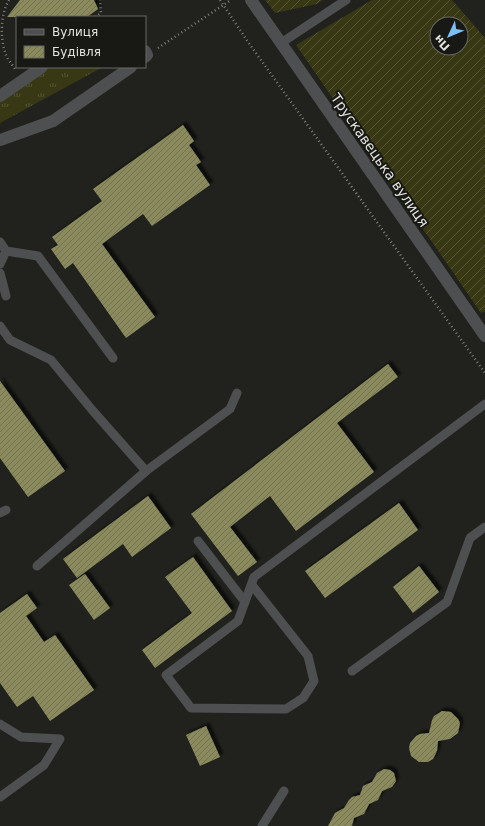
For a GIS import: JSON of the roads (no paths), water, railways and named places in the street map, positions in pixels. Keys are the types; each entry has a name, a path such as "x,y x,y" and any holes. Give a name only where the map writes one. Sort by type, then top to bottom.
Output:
{"street":[{"name":"Трускавецька вулиця","path":"251,0 485,336"},
{"path":"1,94 40,68"},
{"path":"0,140 53,121 129,68"}],"lane":[{"path":"281,43 346,0"},
{"path":"0,242 6,251 38,256 113,358"},
{"path":"0,264 6,251"},
{"path":"0,273 6,296"},
{"path":"0,326 10,340 51,360 146,470"},
{"path":"37,566 146,470 230,409 236,393"},
{"path":"252,585 308,656 314,681 303,698 286,709 191,708 166,675 238,620 254,577 485,404"},
{"path":"352,671 447,602 470,538 485,527"},
{"path":"198,541 245,602"},
{"path":"0,724 20,736 60,739 44,765 0,796"},
{"path":"262,826 284,791"}]}
